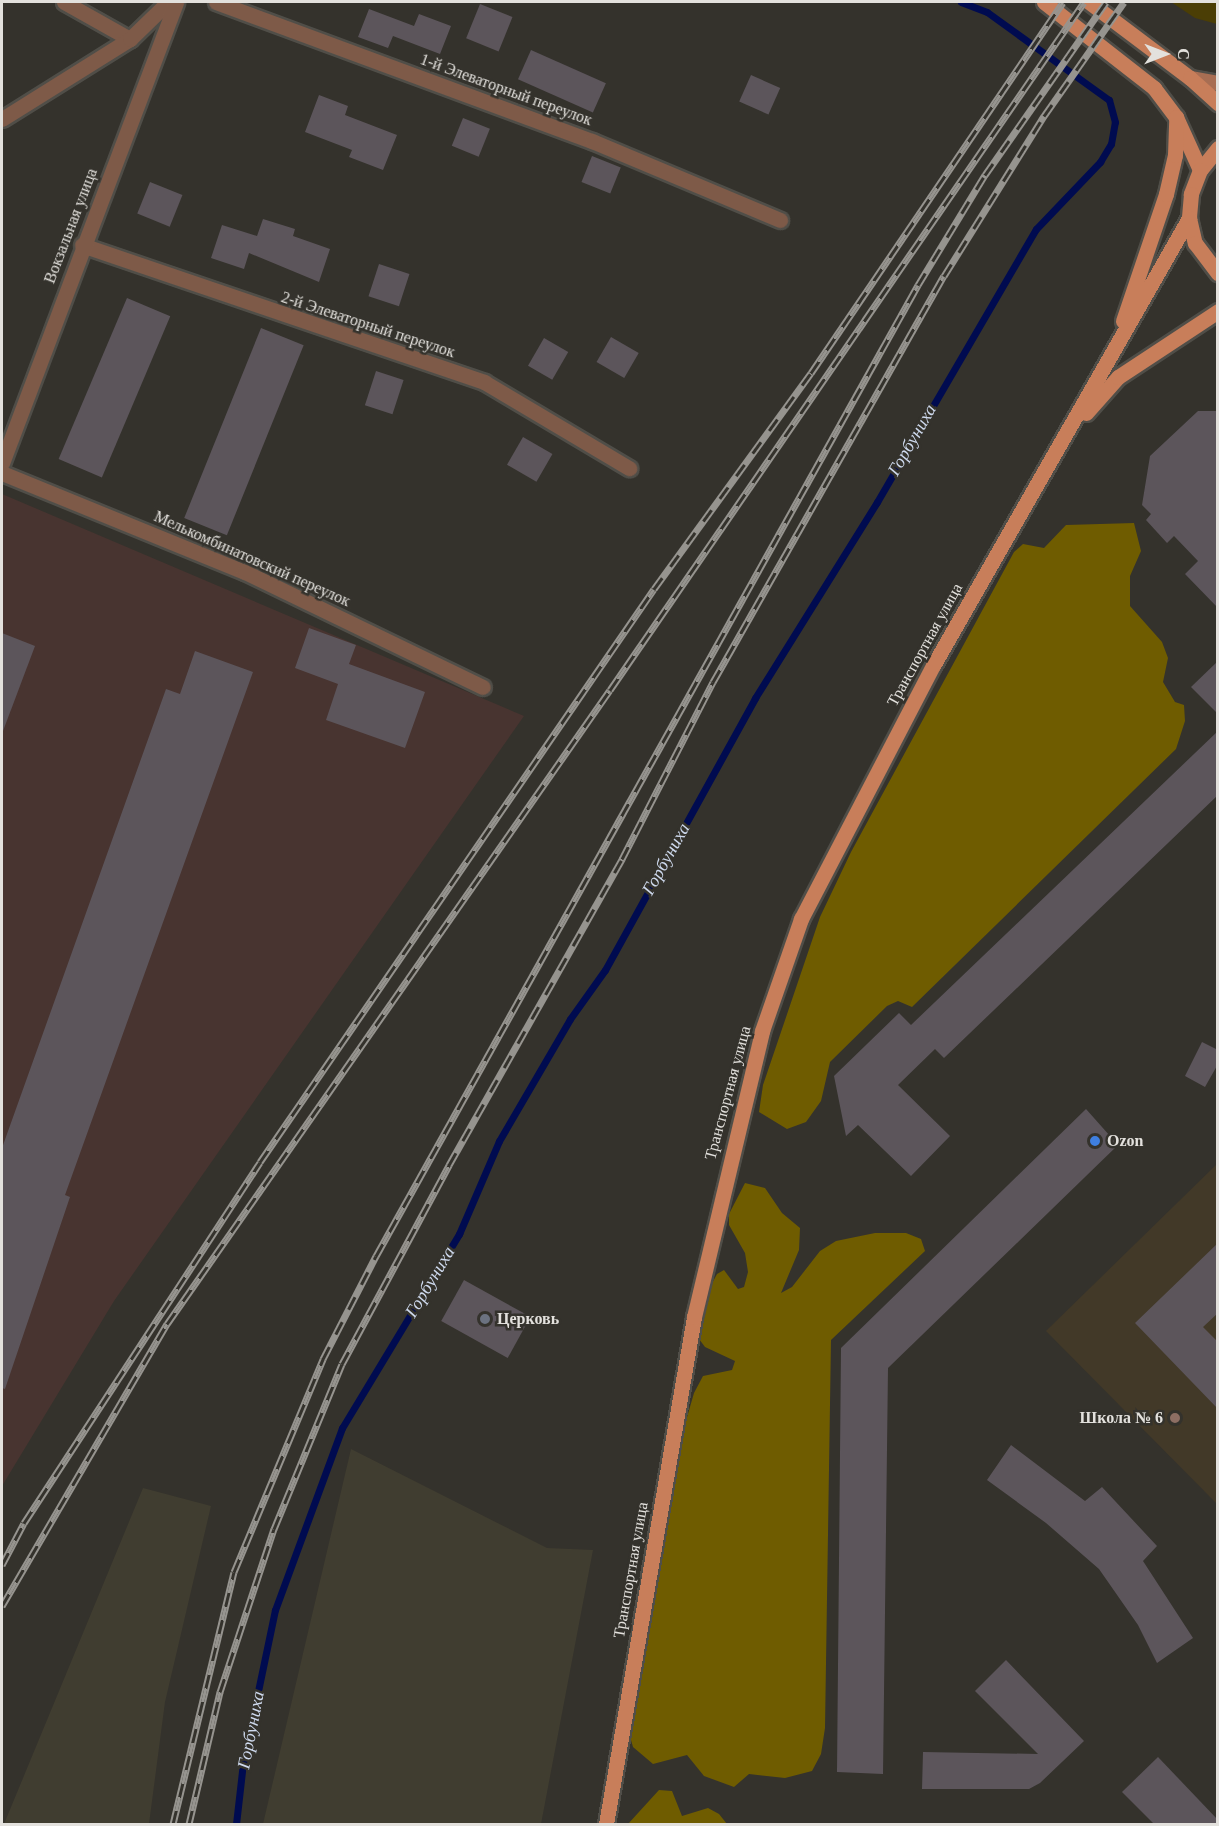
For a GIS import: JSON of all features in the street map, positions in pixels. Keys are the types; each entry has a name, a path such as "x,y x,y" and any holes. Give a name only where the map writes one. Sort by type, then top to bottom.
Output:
{"main road":[{"path":"1044,2 1154,88 1176,117 1200,170"},
{"path":"1089,2 1190,78 1218,103"},
{"path":"1190,78 1218,82"},
{"path":"1105,366 1166,194 1175,155 1176,117"},
{"path":"1218,148 1200,170 1191,194 1190,218 1195,243 1218,273"},
{"path":"1068,433 1190,218"},
{"path":"1068,433 1118,377 1218,311"},
{"name":"Транспортная улица","path":"606,1824 694,1317 762,1031 801,919 852,816 934,664 1068,433"}],"street":[{"path":"64,2 130,39"},
{"path":"2,119 130,39 168,2"},
{"name":"Вокзальная улица","path":"2,463 82,245 176,2"},
{"name":"1-й Элеваторный переулок","path":"216,2 592,141 780,220"},
{"name":"2-й Элеваторный переулок","path":"82,245 484,382 629,468"},
{"name":"Мелькомбинатовский переулок","path":"2,473 245,572 483,687"}],"shaded area":[{"path":"1171,2 1217,2 1217,24 1195,18"},
{"path":"2,494 524,716 114,1301 2,1486"},
{"path":"1134,523 1141,551 1130,576 1130,606 1162,642 1168,658 1163,682 1175,702 1184,705 1185,721 1176,749 912,1007 898,1001 887,1006 830,1062 821,1101 806,1122 787,1129 759,1112 763,1085 820,917 851,852 1014,552 1023,544 1044,548 1066,525"},
{"name":"Школа № 6","path":"1217,1164 1217,1504 1046,1331"},
{"path":"745,1183 765,1188 782,1213 800,1228 799,1250 781,1293 792,1287 820,1251 836,1241 875,1233 906,1233 921,1239 925,1251 831,1340 825,1728 821,1754 812,1771 785,1778 749,1774 734,1787 704,1776 687,1755 653,1764 633,1747 629,1733 683,1431 694,1393 703,1376 732,1370 735,1361 705,1347 699,1339 710,1287 717,1274 724,1270 738,1289 744,1287 748,1272 745,1253 729,1225 729,1214"},
{"path":"351,1449 547,1548 593,1550 541,1824 263,1824"},
{"path":"143,1488 211,1506 165,1702 149,1824 4,1824"},
{"path":"659,1790 672,1791 682,1816 708,1808 719,1814 727,1824 628,1824"}],"building":[{"path":"480,4 512,17 499,51 466,38"},
{"path":"369,9 414,26 419,14 451,26 440,54 393,36 388,48 358,37"},
{"path":"531,50 606,83 593,113 518,79"},
{"path":"751,75 780,88 768,115 739,101"},
{"path":"319,95 348,106 345,115 397,135 383,170 349,157 352,150 305,132"},
{"path":"463,118 490,129 479,157 452,146"},
{"path":"592,156 621,168 610,194 582,182"},
{"path":"150,182 182,195 170,227 137,214"},
{"path":"263,219 295,229 293,236 330,249 319,282 249,253 244,269 211,258 222,225 257,236"},
{"path":"379,264 409,274 399,306 368,296"},
{"path":"127,298 170,316 102,477 59,459"},
{"path":"261,328 304,345 227,535 184,518"},
{"path":"611,337 639,353 624,378 596,362"},
{"path":"544,338 568,352 552,380 528,366"},
{"path":"376,371 404,380 392,414 365,405"},
{"path":"1198,411 1218,411 1218,608 1185,574 1198,561 1174,536 1167,543 1146,520 1151,514 1142,505 1150,456"},
{"path":"523,437 552,454 536,482 507,465"},
{"path":"309,628 356,645 349,664 425,692 405,748 326,720 338,684 295,668"},
{"path":"2,633 35,646 3,731 2,731"},
{"path":"195,651 253,672 65,1195 70,1197 5,1389 2,1388 2,1148 166,689 180,694"},
{"path":"1218,661 1218,714 1191,687"},
{"path":"1218,731 1218,795 944,1058 935,1049 898,1085 950,1136 911,1176 858,1125 846,1136 834,1076 899,1013 911,1025"},
{"path":"1202,1042 1218,1050 1218,1064 1205,1087 1185,1076"},
{"path":"1086,1109 1118,1145 888,1368 883,1774 837,1772 841,1348"},
{"path":"1218,1243 1218,1313 1203,1327 1218,1342 1218,1409 1135,1323"},
{"name":"Церковь","path":"464,1280 530,1317 508,1358 441,1321"},
{"path":"1011,1445 1085,1501 1102,1487 1157,1546 1143,1561 1193,1638 1157,1663 1138,1625 1099,1569 1046,1523 987,1480"},
{"path":"1006,1660 1084,1741 1040,1783 1029,1789 922,1789 923,1752 1038,1754 975,1691"},
{"path":"1158,1757 1218,1820 1218,1824 1154,1824 1122,1792"}],"waterway":[{"name":"Горбуниха","path":"236,1824 243,1763 275,1610 342,1428 459,1234 499,1141 570,1019 605,970 755,698 877,502 1036,229 1100,162 1111,144 1115,122 1109,100 987,12 961,2"}],"railway":[{"path":"2,1565 24,1523 260,1162 654,589 811,373 1063,2"},
{"path":"2,1606 167,1324 610,690 1084,2"},
{"path":"173,1824 234,1572 323,1359 376,1256 918,285 985,175 1106,2"},
{"path":"189,1824 220,1692 274,1529 342,1364 449,1165 622,859 713,682 944,276 1044,116 1124,2"}],"place":[{"name":"Ozon","path":"1095,1141"},
{"name":"Церковь","path":"485,1319"},
{"name":"Школа № 6","path":"1175,1418"}]}
